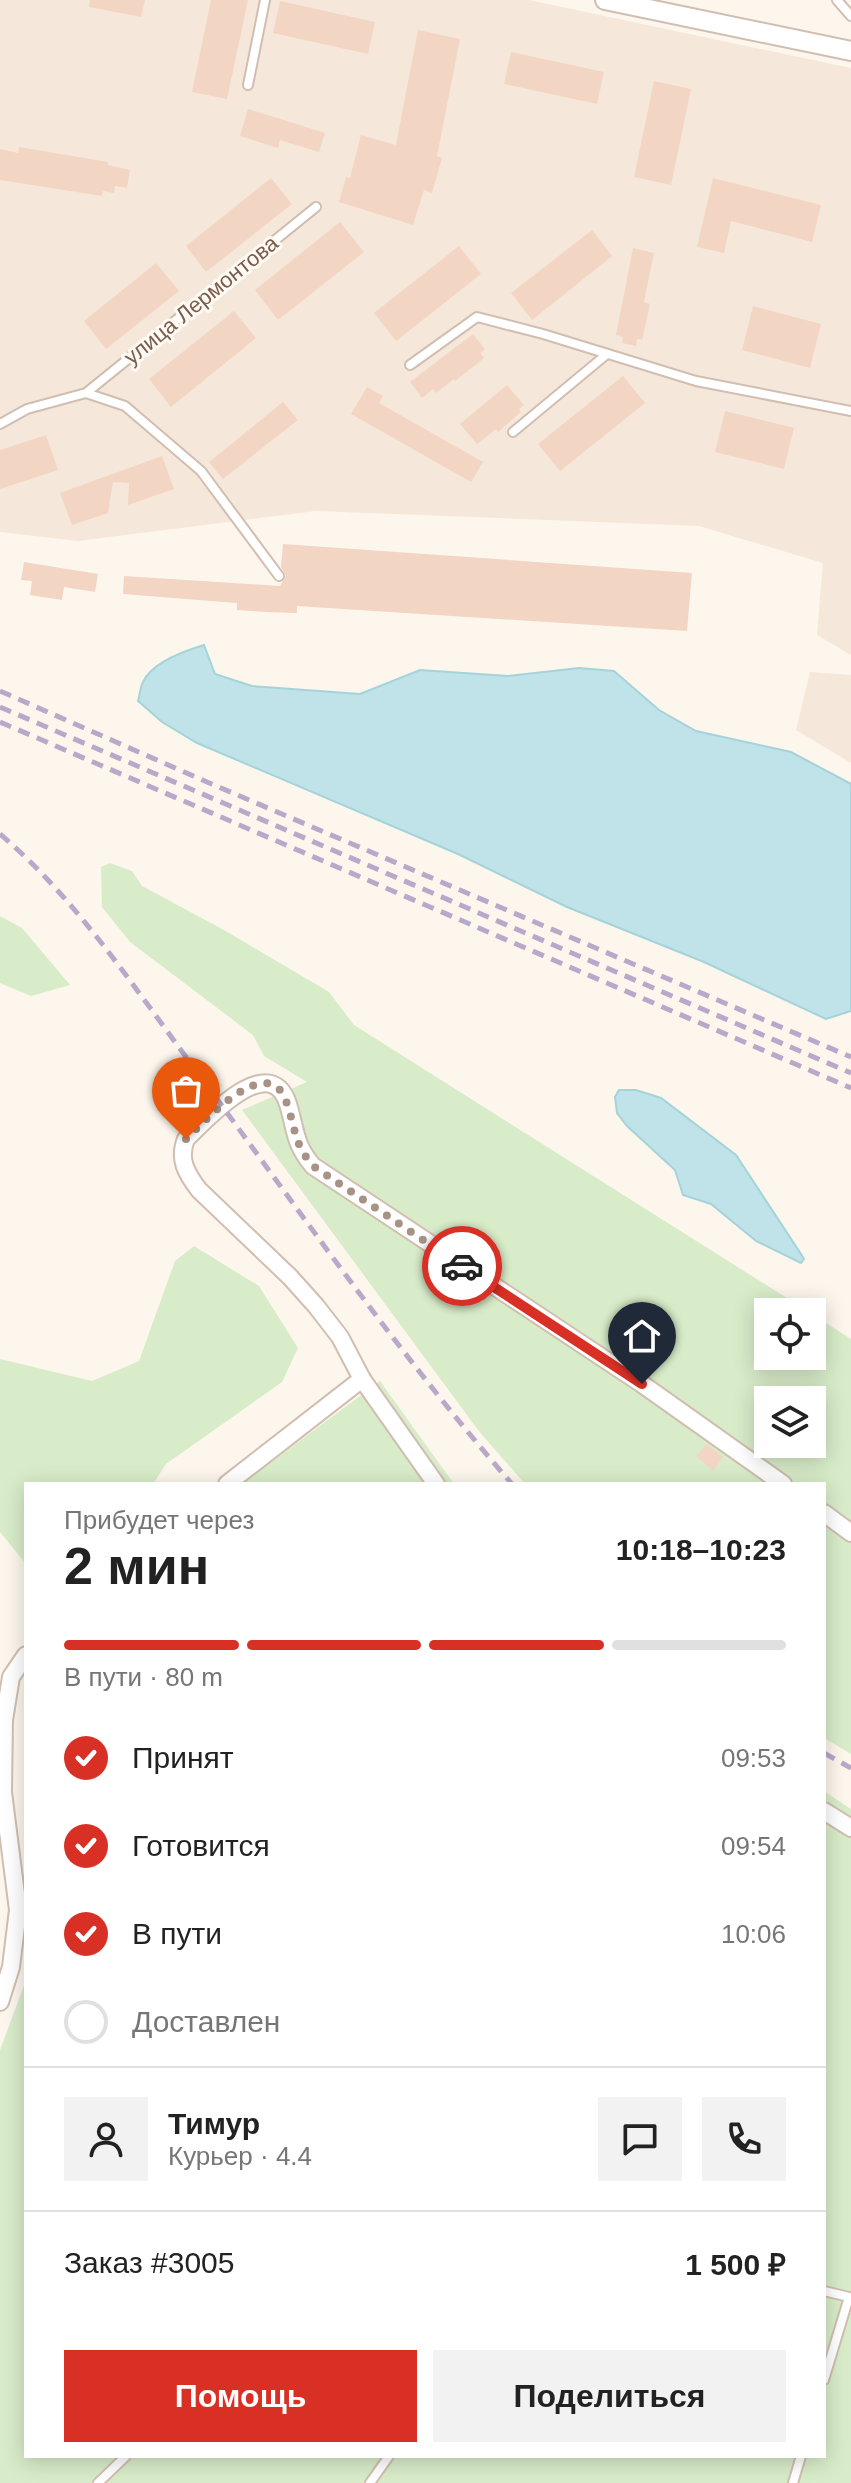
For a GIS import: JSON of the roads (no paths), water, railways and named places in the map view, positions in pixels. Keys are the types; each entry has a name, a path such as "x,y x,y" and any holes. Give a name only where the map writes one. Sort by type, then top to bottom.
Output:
{"street":[{"path":"605,0 851,51"},
{"path":"435,1482 362,1379 340,1337 316,1306 199,1190 187,1174 182,1148 186,1139 243,1088 269,1084 280,1089 287,1101 294,1137 313,1166 642,1384 780,1482"},
{"path":"230,1482 362,1379"},
{"path":"826,1514 851,1533"},
{"path":"0,2002 11,1967 18,1910 3,1792 4,1720 11,1677 24,1658"},
{"path":"826,1812 851,1828"}],"lane":[{"path":"248,85 265,0"},
{"path":"837,0 851,16"},
{"name":"улица Лермонтова","path":"86,393 316,207"},
{"path":"410,365 477,317 696,381 851,411"},
{"path":"513,432 607,354"},
{"path":"0,424 27,409 86,393 125,406 201,471 279,576"},
{"path":"826,2291 849,2297 826,2373"},
{"path":"98,2483 124,2458"},
{"path":"370,2483 388,2458"},
{"path":"793,2483 800,2458"}],"water":[{"path":"204,645 215,674 252,686 360,694 420,670 508,676 579,668 614,671 659,710 696,731 791,752 851,784 851,1011 826,1019 704,962 567,907 458,854 197,743 162,722 138,701 147,675 161,663"},
{"path":"619,1090 636,1090 661,1098 736,1155 801,1254 804,1259 801,1263 756,1241 711,1204 683,1195 675,1170 617,1113 615,1097"}],"railway":[{"path":"0,691 851,1057"},
{"path":"0,707 851,1073"},
{"path":"0,722 851,1088"},
{"path":"0,834 53,886 101,942 427,1382 510,1482"},
{"path":"826,1754 851,1768"}]}
